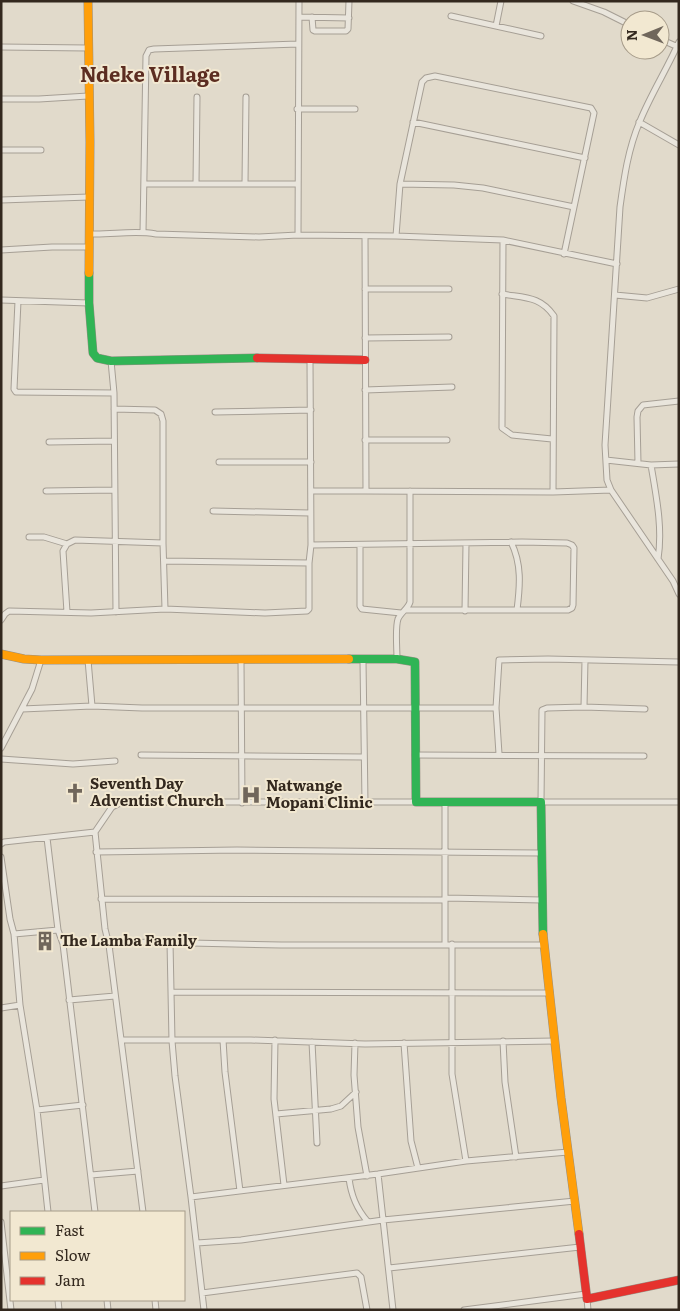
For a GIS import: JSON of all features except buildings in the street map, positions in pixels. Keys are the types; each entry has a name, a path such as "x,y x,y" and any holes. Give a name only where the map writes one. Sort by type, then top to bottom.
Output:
{"street":[{"path":"88,1 89,303 94,353 97,358 111,361 258,358 365,360"},
{"path":"298,235 299,1"},
{"path":"312,17 313,30 315,31 346,31 348,29 349,1"},
{"path":"496,26 501,1"},
{"path":"573,1 620,20"},
{"path":"451,16 541,36"},
{"path":"298,17 349,18"},
{"path":"143,232 146,56 149,50 298,44"},
{"path":"678,45 639,122 629,151 624,174 605,445 607,480 658,559 676,580 679,594"},
{"path":"1,47 87,48"},
{"path":"396,236 400,184 413,122 422,82 431,76 590,108 594,113 564,254"},
{"path":"1,99 88,96"},
{"path":"196,183 198,97"},
{"path":"245,183 246,97"},
{"path":"298,109 355,109"},
{"path":"413,122 585,158"},
{"path":"639,122 679,145"},
{"path":"1,150 41,150"},
{"path":"144,184 298,184"},
{"path":"400,184 454,185 483,188 574,207"},
{"path":"1,200 89,197"},
{"path":"90,234 104,235 143,232 259,237 298,235 396,236 503,240 617,264"},
{"path":"365,236 366,491"},
{"path":"503,240 502,428 512,435 552,439"},
{"path":"1,250 89,247"},
{"path":"366,289 449,289"},
{"path":"615,295 647,298 679,289"},
{"path":"502,294 539,301 554,316 553,492"},
{"path":"1,300 89,303"},
{"path":"18,301 14,390 16,392 114,393"},
{"path":"366,338 449,337"},
{"path":"1,620 9,612 116,612 165,609 240,612 307,611 310,605 309,563 311,545 310,360"},
{"path":"111,361 114,393 116,612"},
{"path":"365,390 452,387"},
{"path":"638,464 638,411 643,405 679,401"},
{"path":"114,409 154,410 161,414 163,421 165,609"},
{"path":"215,412 311,410"},
{"path":"366,440 448,440"},
{"path":"48,442 114,441"},
{"path":"606,460 651,465 679,464"},
{"path":"219,462 311,462"},
{"path":"651,465 659,513 660,548 658,559"},
{"path":"46,491 114,490"},
{"path":"311,491 553,492 612,490"},
{"path":"397,659 398,619 410,602 410,491"},
{"path":"213,511 310,513"},
{"path":"30,537 44,537 68,544"},
{"path":"67,612 63,551 68,544 75,540 163,542"},
{"path":"512,542 519,560 517,610"},
{"path":"311,545 567,543 574,548 572,608 568,610 365,611 360,606 360,545"},
{"path":"465,611 466,544"},
{"path":"164,561 309,563"},
{"path":"1,654 24,659 41,660 241,661 397,659 416,662 416,802"},
{"path":"1,748 32,689 41,660"},
{"path":"88,660 92,706"},
{"path":"364,660 365,803"},
{"path":"499,754 496,708 499,660 679,662"},
{"path":"584,707 585,660"},
{"path":"241,661 242,803"},
{"path":"22,709 92,706 142,708 496,708"},
{"path":"588,1310 554,1041 540,900 542,710 547,708 584,707 645,709"},
{"path":"415,754 644,756"},
{"path":"141,755 364,757"},
{"path":"1,759 73,764 115,762"},
{"path":"143,1211 122,1040 101,899 94,832 112,807 122,802 678,802"},
{"path":"445,802 445,944"},
{"path":"1,844 4,842 94,832"},
{"path":"47,838 58,930 63,944 95,1211"},
{"path":"96,852 540,852"},
{"path":"1,857 14,934 20,1005 37,1110 48,1211"},
{"path":"101,899 540,900"},
{"path":"14,934 58,930"},
{"path":"109,945 148,942 281,945 544,945"},
{"path":"170,942 172,1041 175,1076 192,1197 204,1310"},
{"path":"452,944 451,1052 454,1091 466,1162"},
{"path":"171,992 550,993"},
{"path":"69,1000 115,996"},
{"path":"1,1008 20,1005"},
{"path":"122,1040 275,1040 355,1044 554,1041"},
{"path":"223,1040 225,1072 240,1191"},
{"path":"275,1040 274,1099 284,1185"},
{"path":"503,1041 505,1082 516,1157"},
{"path":"312,1042 317,1143"},
{"path":"404,1043 411,1141 418,1168"},
{"path":"355,1044 358,1127 367,1176"},
{"path":"276,1114 330,1109 340,1106 356,1092"},
{"path":"37,1110 83,1105"},
{"path":"192,1197 466,1162 568,1152"},
{"path":"91,1175 138,1171"},
{"path":"378,1174 393,1310"},
{"path":"349,1178 350,1190 356,1205 368,1222"},
{"path":"1,1186 44,1180"},
{"path":"197,1243 242,1240 383,1220 574,1201"},
{"path":"1,1222 11,1310"},
{"path":"388,1268 580,1247"},
{"path":"202,1293 357,1273 361,1277 366,1310"},
{"path":"464,1310 586,1296 679,1280"}],"traffic: fast":[{"path":"89,273 93,353 97,358 111,361 257,358"},
{"path":"349,659 397,659 415,662 416,802 541,802 543,934"}],"traffic: slow":[{"path":"88,1 89,273"},
{"path":"1,654 24,659 41,660 349,659"},
{"path":"543,934 561,1098 579,1234"}],"traffic: jam":[{"path":"257,358 365,360"},
{"path":"579,1234 587,1299 679,1280"}],"place":[{"name":"Seventh Day Adventist Church","path":"75,793"},
{"name":"Natwange Mopani Clinic","path":"251,795"},
{"name":"The Lamba Family","path":"45,941"}],"district":[{"name":"Ndeke Village","path":"150,75"}]}
